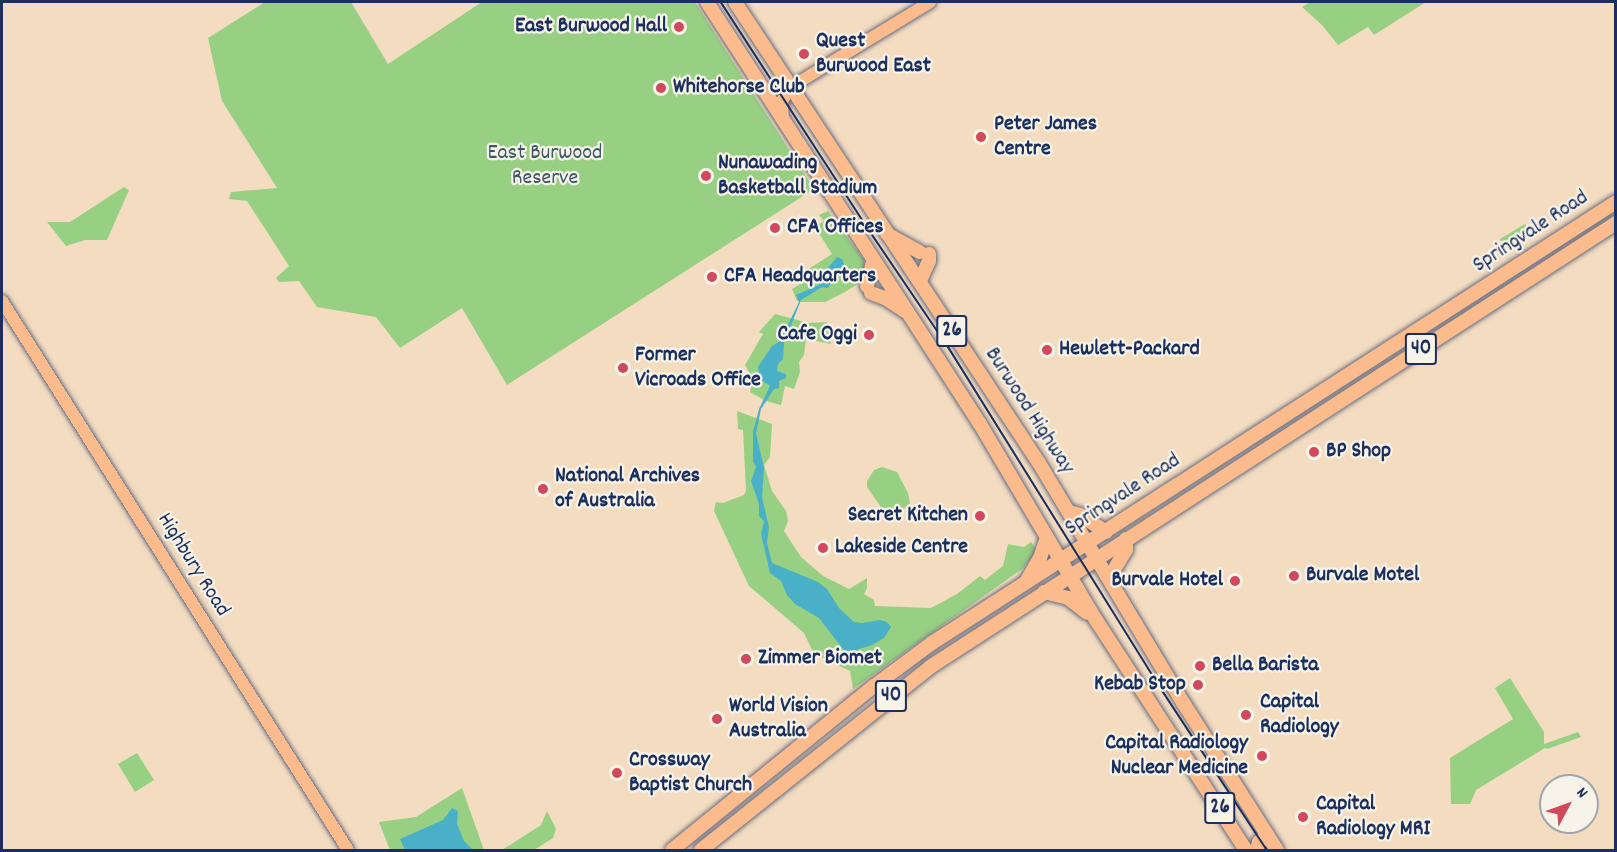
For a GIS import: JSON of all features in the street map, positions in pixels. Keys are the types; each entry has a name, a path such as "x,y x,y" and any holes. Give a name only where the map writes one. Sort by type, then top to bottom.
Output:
{"highway":[{"name":"26","path":"706,2 873,262 910,314 985,432 1096,620 1246,850"},
{"name":"Burwood Highway","path":"735,2 885,232 920,280 1069,512 1184,704 1277,850"},
{"name":"Springvale Road","path":"672,850 908,660 1616,202"},
{"name":"Springvale Road","path":"701,850 930,667 1616,223"},
{"path":"885,232 924,253 929,261 920,280"},
{"path":"873,262 869,290 888,299 910,314"},
{"path":"1069,512 1080,515 1106,532"},
{"path":"1024,584 1040,558 1047,538"},
{"path":"1109,578 1126,550 1126,539"},
{"path":"1044,592 1068,598 1096,620"},
{"path":"908,660 922,660 930,667"},
{"path":"1257,850 1259,842 1267,835"}],"main road":[{"path":"783,122 782,101 817,73 930,2"},
{"name":"Highbury Road","path":"2,302 348,850"}],"green space":[{"name":"East Burwood Reserve","path":"265,2 351,2 388,64 482,2 695,2 814,189 507,385 462,308 400,348 376,317 317,307 299,281 279,282 276,278 289,266 247,201 229,199 231,192 277,188 222,101 208,38"},
{"path":"1310,2 1426,2 1374,35 1368,27 1338,45 1322,25 1302,7"},
{"path":"124,187 129,190 107,240 85,240 66,246 47,222 70,222"},
{"path":"828,211 864,260 865,268 858,284 825,302 797,301 792,289 807,280 803,274 832,254 815,227 824,221 819,215"},
{"path":"1525,224 1528,229 1527,235 1506,248 1500,239"},
{"path":"775,314 809,323 827,322 831,344 806,339 804,355 799,362 800,372 794,389 785,386 781,405 766,401 750,392 753,379 745,365 763,334 759,332"},
{"path":"737,411 772,424 770,457 764,465 772,491 786,511 788,521 784,531 801,557 823,576 849,589 867,578 867,588 864,594 874,600 875,606 931,608 957,594 980,576 985,580 1003,566 1008,544 1024,547 1031,542 1037,551 1022,569 853,689 850,671 814,654 804,633 749,586 714,511 716,502 723,503 744,495 746,491 743,430 738,429"},
{"path":"882,467 897,472 908,493 910,504 900,511 888,513 883,510 867,487 867,481 874,470"},
{"path":"1510,678 1544,732 1544,744 1578,732 1581,737 1545,748 1476,790 1470,804 1451,804 1450,758 1513,719 1495,688"},
{"path":"137,753 154,780 135,792 118,764"},
{"path":"462,788 484,850 390,850 379,822 416,817"},
{"path":"547,811 556,829 553,838 534,850 502,850 541,825"}],"water":[{"path":"837,257 842,259 845,266 828,288 822,287 801,300 784,343 783,359 778,364 777,371 786,374 786,378 779,381 779,388 774,389 761,409 756,433 764,468 762,497 769,527 767,543 772,563 818,582 827,589 839,608 854,622 880,620 887,622 891,627 884,638 872,645 846,653 819,618 795,604 787,595 781,581 770,573 761,534 764,521 759,516 759,504 751,481 756,467 753,462 753,432 759,409 770,386 760,379 758,367 772,346 780,341 799,302 796,295 819,285 816,277"},
{"path":"452,808 458,811 457,824 464,841 473,850 405,850 400,839 443,820"}],"tram line":[{"path":"721,2 863,221 949,348 1160,687 1267,850"}],"place":[{"name":"East Burwood Hall","path":"679,27"},
{"name":"Quest Burwood East","path":"804,54"},
{"name":"Whitehorse Club","path":"661,88"},
{"name":"Peter James Centre","path":"981,137"},
{"name":"Nunawading Basketball Stadium","path":"706,176"},
{"name":"CFA Offices","path":"775,228"},
{"name":"CFA Headquarters","path":"712,277"},
{"name":"Cafe Oggi","path":"869,335"},
{"name":"Hewlett-Packard","path":"1047,350"},
{"name":"Former Vicroads Office","path":"623,368"},
{"name":"BP Shop","path":"1314,452"},
{"name":"National Archives of Australia","path":"543,489"},
{"name":"Secret Kitchen","path":"980,516"},
{"name":"Lakeside Centre","path":"823,548"},
{"name":"Burvale Motel","path":"1294,576"},
{"name":"Burvale Hotel","path":"1235,581"},
{"name":"Zimmer Biomet","path":"746,659"},
{"name":"Bella Barista","path":"1200,666"},
{"name":"Kebab Stop","path":"1198,685"},
{"name":"Capital Radiology","path":"1246,715"},
{"name":"World Vision Australia","path":"717,719"},
{"name":"Capital Radiology Nuclear Medicine","path":"1262,756"},
{"name":"Crossway Baptist Church","path":"617,773"},
{"name":"Capital Radiology MRI","path":"1303,817"}]}
